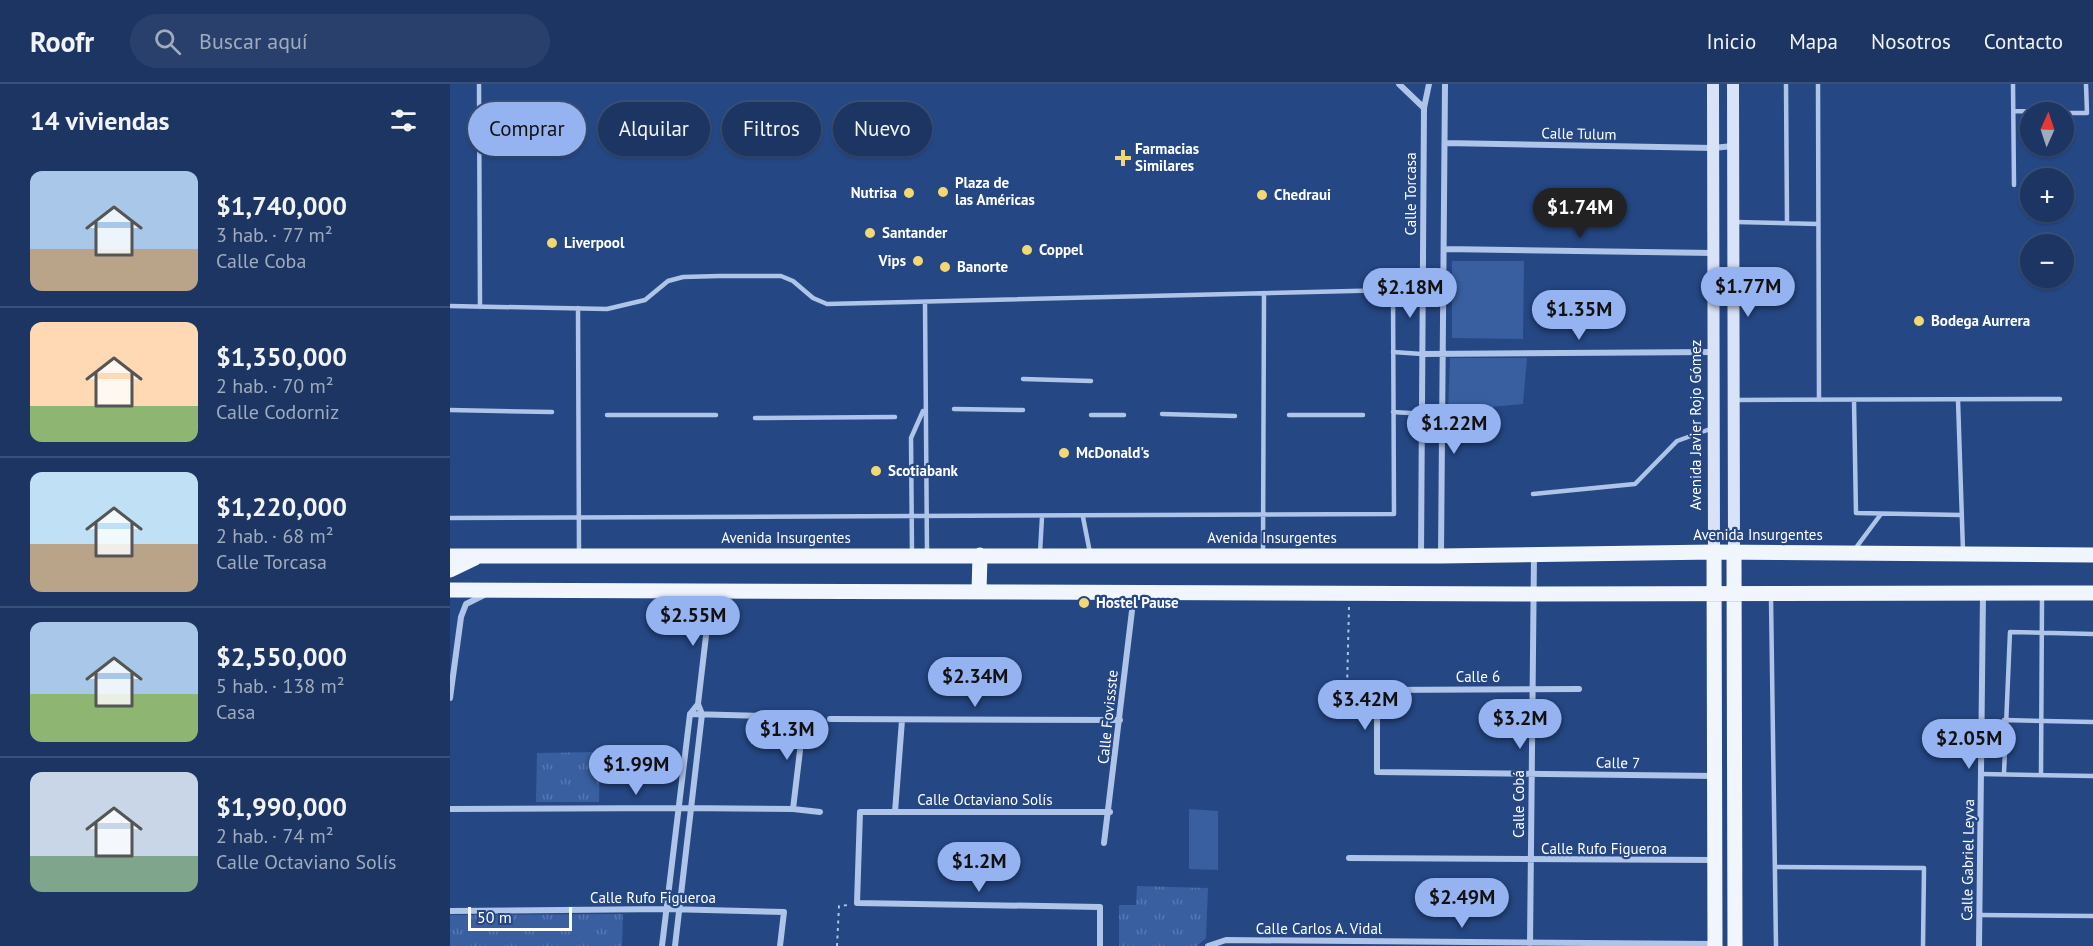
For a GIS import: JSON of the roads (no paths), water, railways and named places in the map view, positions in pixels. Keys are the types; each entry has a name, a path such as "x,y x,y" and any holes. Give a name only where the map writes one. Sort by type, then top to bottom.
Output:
{"main road":[{"name":"Avenida Javier Rojo Gómez","path":"1713,84 1717,946"},
{"path":"1733,84 1735,946"},
{"name":"Avenida Insurgentes","path":"450,556 1441,556 1714,552 2093,555"},
{"path":"979,592 980,555"},
{"path":"450,570 480,556"},
{"path":"450,590 1134,594 2093,593"}],"street":[{"path":"1399,84 1424,108"},
{"name":"Calle Torcasa","path":"1421,556 1424,108 1429,84"},
{"path":"1441,556 1445,249 1444,84"},
{"name":"Calle Tulum","path":"1445,143 1713,148 1733,146"},
{"path":"1445,249 1714,253"},
{"path":"1422,354 1714,352"},
{"name":"Calle Cobá","path":"1530,944 1533,555"},
{"path":"450,698 461,617 466,604 493,590"},
{"path":"675,946 702,714 698,704 711,593"},
{"name":"Calle Fovissste","path":"1104,843 1110,812 1134,594"},
{"name":"Calle Gabriel Leyva","path":"1979,946 1983,594"},
{"name":"Calle 6","path":"1377,772 1377,690 1579,689"},
{"path":"662,946 690,714 698,704"},
{"path":"690,714 804,717 793,809"},
{"path":"830,719 1120,720"},
{"path":"895,812 902,720"},
{"name":"Calle 7","path":"1377,772 1715,776"},
{"path":"450,809 679,807 793,809 820,812"},
{"name":"Calle Octaviano Solís","path":"1100,946 1100,907 857,903 860,812 1110,812"},
{"name":"Calle Rufo Figueroa","path":"1349,858 1531,861 1715,860"},
{"name":"Calle Rufo Figueroa","path":"450,911 667,909 784,912 780,946"},
{"name":"Calle Carlos A. Vidal","path":"1208,946 1226,940 1717,946"}],"lane":[{"path":"479,84 480,307"},
{"path":"1786,84 1787,222"},
{"path":"1818,84 1819,400"},
{"path":"2013,84 2014,185"},
{"path":"2074,112 2087,113 2086,84"},
{"path":"2015,111 2020,111"},
{"path":"1733,222 1818,224"},
{"path":"450,306 608,309 645,300 668,281 683,277 719,276 781,276 793,281 813,298 827,304 1393,290 1394,514 927,518 450,518"},
{"path":"1263,556 1264,293"},
{"path":"920,556 927,518 924,408 925,302"},
{"path":"578,308 579,556"},
{"path":"1393,352 1422,354"},
{"path":"1023,379 1091,381"},
{"path":"1734,400 2060,399"},
{"path":"1958,400 1963,554"},
{"path":"1854,401 1856,513 1960,515"},
{"path":"920,556 912,517 911,438 924,408"},
{"path":"954,409 1023,410"},
{"path":"450,410 552,412"},
{"path":"1393,412 1443,414"},
{"path":"1162,414 1235,416"},
{"path":"607,416 716,415"},
{"path":"1091,415 1124,415"},
{"path":"1289,415 1363,415"},
{"path":"755,418 895,417"},
{"path":"1533,494 1635,484 1677,441 1714,427"},
{"path":"1852,553 1881,514"},
{"path":"1040,555 1042,517"},
{"path":"1083,517 1090,555"},
{"path":"1771,593 1777,867 1776,946"},
{"path":"2041,773 2042,593"},
{"path":"2004,773 2004,720 2010,632 2093,634"},
{"path":"2004,720 2093,722"},
{"path":"1981,774 2041,773 2093,776"},
{"path":"1777,867 1924,868 1923,946"},
{"path":"1980,915 2093,916"}],"place":[{"name":"Farmacias Similares","path":"1123,158"},
{"name":"Plaza de las Américas","path":"943,192"},
{"name":"Nutrisa","path":"909,193"},
{"name":"Chedraui","path":"1262,195"},
{"name":"Santander","path":"870,233"},
{"name":"Liverpool","path":"552,243"},
{"name":"Coppel","path":"1027,250"},
{"name":"Vips","path":"918,261"},
{"name":"Banorte","path":"945,267"},
{"name":"Bodega Aurrera","path":"1919,321"},
{"name":"McDonald's","path":"1064,453"},
{"name":"Scotiabank","path":"876,471"},
{"name":"Hostel Pause","path":"1084,603"}]}
